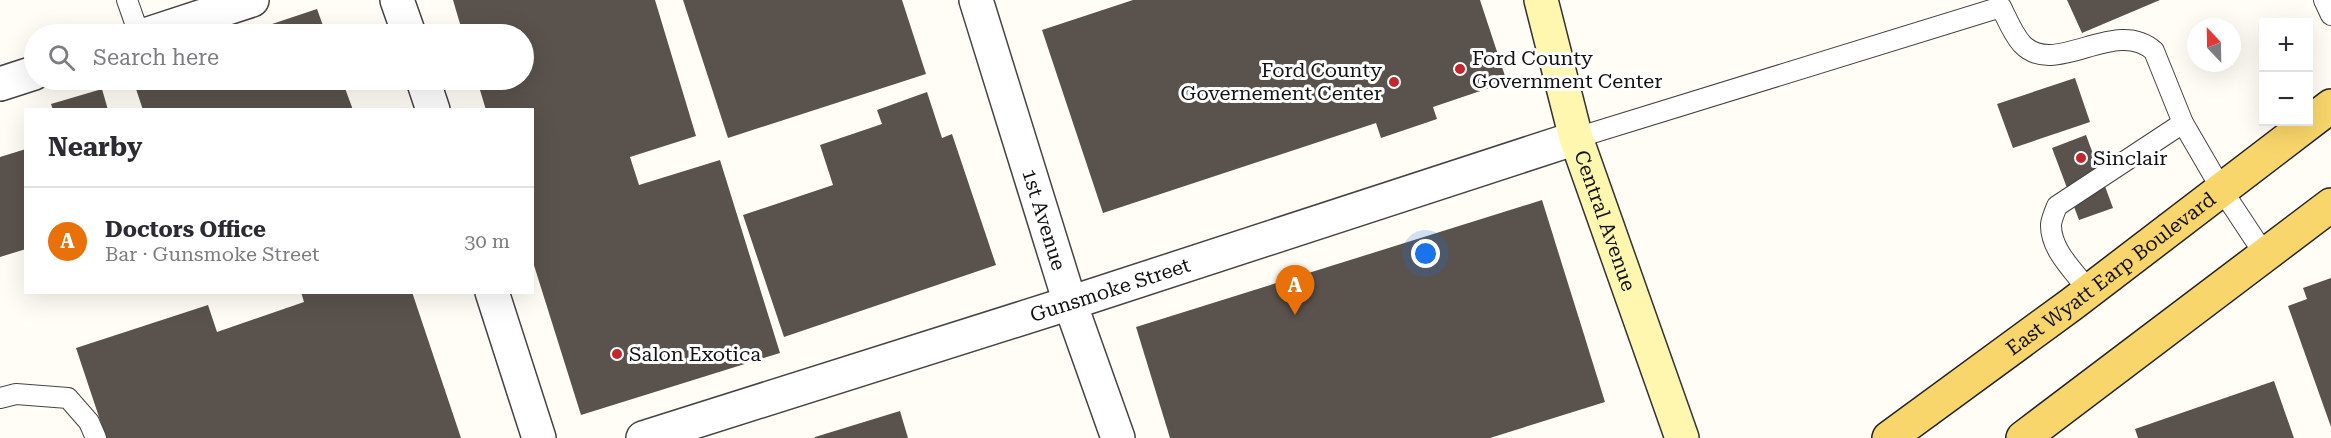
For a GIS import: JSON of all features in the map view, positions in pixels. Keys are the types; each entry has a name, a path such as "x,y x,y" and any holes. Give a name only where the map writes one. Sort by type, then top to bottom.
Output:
{"main road":[{"name":"East Wyatt Earp Boulevard","path":"1889,438 2089,291 2331,106"},
{"path":"2023,438 2331,205"}],"street":[{"path":"179,24 252,0"},
{"path":"397,0 405,24"},
{"name":"1st Avenue","path":"976,0 1071,303 1118,438"},
{"name":"Central Avenue","path":"1541,0 1576,138 1682,438"},
{"path":"0,84 24,76"},
{"path":"426,90 432,108"},
{"name":"Gunsmoke Street","path":"643,438 1071,303 1576,138"},
{"path":"493,294 539,438"}],"lane":[{"path":"127,0 135,24"},
{"path":"2324,0 2331,15"},
{"path":"1576,138 2000,4 2022,43 2033,52 2051,55 2121,39 2146,44 2154,51 2183,123 2222,190 2265,255"},
{"path":"2089,291 2061,255 2055,241 2051,224 2057,206 2183,123"},
{"path":"0,398 16,394 69,398 89,422 96,438"}],"building":[{"path":"453,0 655,0 696,136 630,157 639,185 720,160 780,353 581,415 534,265 534,108 485,108 480,90 534,90 534,24 460,24"},
{"path":"683,0 902,0 926,74 728,138"},
{"path":"1133,0 1480,0 1507,82 1433,107 1437,119 1381,138 1376,123 1103,213 1042,30"},
{"path":"2067,0 2160,0 2082,33"},
{"path":"317,9 322,24 272,24"},
{"path":"2075,78 2090,122 2013,148 1997,104"},
{"path":"102,90 107,108 52,108 51,104"},
{"path":"136,90 346,90 352,108 142,108"},
{"path":"927,92 942,138 952,134 996,265 784,337 743,215 833,185 820,145 882,124 877,110"},
{"path":"2086,135 2113,208 2079,220 2052,148"},
{"path":"24,150 24,250 0,257 0,157"},
{"path":"1542,200 1605,402 1490,438 1170,438 1136,327"},
{"path":"2331,278 2331,427 2288,306 2307,299 2303,288"},
{"path":"302,294 413,294 461,438 106,438 76,348 208,305 217,332 304,302"},
{"path":"2274,381 2294,438 2138,438 2135,429"},
{"path":"900,411 908,438 815,438 815,437"}],"place":[{"name":"Ford County Government Center","path":"1460,69"},
{"name":"Ford County Governement Center","path":"1394,82"},
{"name":"Sinclair","path":"2081,158"},
{"name":"Doctors Office","path":"1295,315"},
{"name":"Salon Exotica","path":"617,354"}]}
